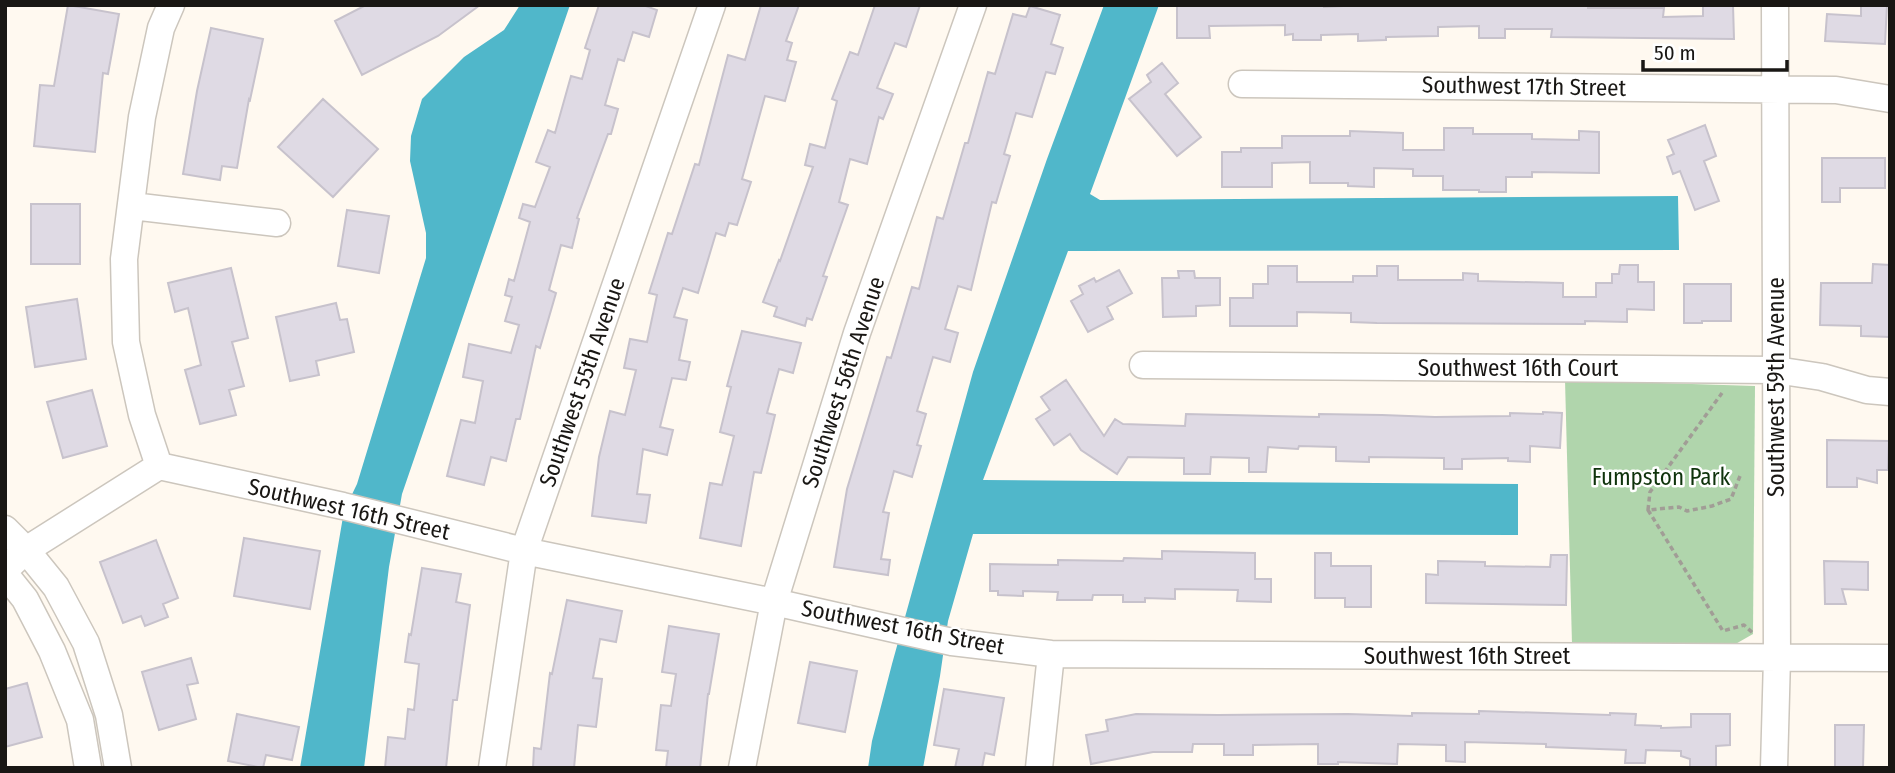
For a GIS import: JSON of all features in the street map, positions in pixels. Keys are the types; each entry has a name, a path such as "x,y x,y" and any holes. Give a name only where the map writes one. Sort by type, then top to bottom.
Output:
{"street":[{"path":"88,768 80,720 52,651 25,599 5,572 26,550 159,466 142,415 126,342 124,259 142,117 161,28 171,5"},
{"name":"Southwest 55th Avenue","path":"492,768 524,551 712,5"},
{"name":"Southwest 56th Avenue","path":"742,768 774,602 857,333 973,5"},
{"name":"Southwest 59th Avenue","path":"1774,768 1777,646 1775,5"},
{"name":"Southwest 17th Street","path":"1242,83 1836,90 1890,99"},
{"path":"132,206 276,223"},
{"name":"Southwest 16th Court","path":"1143,365 1776,370 1822,377 1867,390 1890,392"},
{"name":"Southwest 16th Street","path":"159,466 343,506 524,551 774,602 952,642 1051,654 1777,646 1890,658"},
{"path":"5,529 56,587 86,643 110,715 118,768"},
{"path":"1039,768 1051,654"}],"path":[{"path":"1724,390 1650,492 1648,510 1723,631 1744,625 1753,634 1777,646"},
{"path":"1648,510 1679,507 1686,511 1731,499 1740,476"}],"green space":[{"name":"Fumpston Park","path":"1565,380 1755,386 1753,634 1732,646 1572,644"}],"water":[{"path":"520,5 570,5 402,494 389,567 364,768 300,768 344,511 357,484 426,258 426,233 410,161 411,136 422,99 464,57 504,30"},
{"path":"1104,5 1159,5 1090,194 1100,200 1678,196 1679,250 1068,251 983,480 1518,484 1518,535 973,534 948,621 923,768 868,768 872,741 892,664 973,372"}],"building":[{"path":"68,5 119,14 108,74 103,73 95,152 34,146 40,85 54,86"},
{"path":"366,5 480,5 438,36 362,75 335,21"},
{"path":"599,5 643,5 657,10 649,37 633,32 624,61 618,59 605,105 618,109 611,134 608,134 577,218 579,219 572,248 561,245 549,290 556,293 540,348 536,346 520,419 516,419 506,461 491,457 484,485 447,476 461,420 475,423 483,381 463,377 469,344 511,353 519,325 505,321 512,297 505,295 509,279 514,281 530,222 519,218 523,204 535,207 550,167 536,162 548,130 555,133 571,76 582,79 590,50 585,48"},
{"path":"761,5 799,5 786,41 792,43 787,60 796,62 785,101 765,96 742,179 751,182 737,225 729,223 725,236 716,233 698,293 683,288 674,317 687,320 679,360 690,362 686,380 672,378 660,427 673,430 667,455 643,449 637,494 650,495 646,523 592,516 599,457 610,411 625,415 636,370 624,368 630,339 647,342 657,295 649,293 668,233 672,234 695,164 699,165 728,55 745,60"},
{"path":"875,5 920,5 906,47 895,43 877,88 893,94 883,119 879,117 867,164 850,159 839,202 848,205 823,276 827,277 812,320 807,318 805,326 774,316 777,307 763,302 813,167 805,165 810,144 825,148 837,101 832,99 850,52 858,55"},
{"path":"1177,5 1588,5 1588,8 1664,8 1663,17 1703,16 1703,5 1733,5 1734,39 1551,37 1552,29 1505,29 1505,38 1479,38 1479,26 1438,27 1438,36 1386,37 1386,40 1358,41 1358,34 1321,35 1321,40 1293,40 1293,34 1285,35 1285,25 1209,26 1210,38 1177,38"},
{"path":"1861,5 1887,5 1885,44 1825,41 1827,14 1861,16"},
{"path":"1030,6 1060,15 1051,44 1063,48 1055,74 1046,72 1032,117 1016,113 1004,154 1010,156 996,203 992,202 971,290 958,286 945,329 958,333 950,362 933,357 917,411 926,414 912,477 894,471 883,512 889,513 881,559 890,560 888,575 834,567 847,489 887,357 891,358 912,287 919,289 937,217 943,219 988,72 995,74 1013,14 1026,17"},
{"path":"211,28 263,39 237,168 222,166 220,180 183,174"},
{"path":"1162,63 1178,83 1165,94 1201,137 1177,156 1129,99 1151,82 1147,75"},
{"path":"323,99 378,149 333,197 278,147"},
{"path":"1705,125 1716,156 1704,161 1719,201 1695,210 1680,171 1673,174 1667,157 1674,154 1668,140"},
{"path":"1444,128 1473,128 1473,134 1532,134 1532,139 1579,140 1579,131 1599,132 1599,173 1532,172 1532,177 1506,177 1506,192 1479,192 1443,190 1443,176 1413,176 1413,169 1374,168 1374,187 1348,186 1348,183 1310,183 1310,162 1272,163 1272,187 1222,187 1222,152 1241,152 1241,148 1282,148 1282,136 1350,136 1350,131 1403,133 1403,150 1444,150"},
{"path":"1822,158 1885,158 1885,188 1840,188 1840,202 1822,202"},
{"path":"31,204 80,204 80,264 31,264"},
{"path":"347,210 389,216 379,273 338,266"},
{"path":"1873,264 1890,265 1890,337 1861,336 1861,326 1820,325 1821,283 1872,283"},
{"path":"1620,265 1638,265 1638,282 1654,282 1654,310 1627,309 1627,322 1377,323 1351,322 1351,313 1297,312 1297,326 1230,326 1230,298 1253,298 1253,284 1268,284 1268,266 1297,266 1297,282 1353,282 1353,276 1377,276 1377,266 1398,266 1398,280 1463,280 1463,273 1478,274 1478,281 1563,283 1563,297 1596,297 1596,283 1612,283 1612,274 1619,274"},
{"path":"231,268 248,338 232,342 244,386 229,390 236,415 200,424 185,370 201,365 188,308 175,312 168,283"},
{"path":"1119,270 1132,293 1107,307 1113,319 1088,332 1071,301 1083,294 1079,286 1094,278 1096,282"},
{"path":"1178,271 1194,271 1195,278 1220,278 1220,305 1196,306 1196,316 1163,317 1162,278 1179,278"},
{"path":"1684,284 1731,284 1731,321 1684,323"},
{"path":"77,299 86,359 35,367 26,307"},
{"path":"336,303 340,320 347,319 354,352 316,361 319,375 290,381 276,317"},
{"path":"742,331 801,343 793,373 779,369 767,413 775,415 761,473 754,472 741,546 700,538 710,483 722,485 734,436 720,432 731,387 727,386"},
{"path":"1066,380 1104,436 1115,419 1123,424 1185,426 1186,414 1435,417 1510,416 1510,413 1543,412 1562,413 1560,448 1530,446 1530,462 1508,461 1508,458 1462,459 1462,469 1444,469 1444,458 1369,457 1369,462 1336,461 1336,447 1268,447 1266,472 1249,472 1249,458 1211,457 1210,474 1184,474 1184,458 1128,457 1117,474 1081,450 1070,434 1054,445 1036,419 1050,410 1041,397"},
{"path":"92,390 107,446 63,458 47,402"},
{"path":"1827,440 1889,441 1888,470 1877,470 1877,483 1857,478 1857,487 1827,487"},
{"path":"244,538 320,551 310,609 234,596"},
{"path":"156,540 178,598 163,604 168,617 145,626 141,616 123,623 100,562"},
{"path":"1162,551 1255,553 1255,579 1271,579 1271,602 1237,601 1238,590 1175,589 1175,599 1145,598 1145,602 1123,602 1123,595 1093,595 1092,600 1057,600 1058,592 1023,591 1023,596 998,595 998,591 990,591 990,564 1058,565 1058,560 1162,559"},
{"path":"1315,553 1331,553 1331,566 1371,566 1371,607 1345,607 1345,598 1315,598"},
{"path":"1551,555 1567,555 1566,605 1426,603 1426,574 1438,575 1438,561 1485,562 1485,566 1550,567"},
{"path":"1824,561 1868,562 1868,590 1842,589 1846,604 1825,604"},
{"path":"422,568 461,574 456,602 470,605 457,700 453,700 446,768 385,768 388,737 405,739 408,709 414,710 419,664 405,662"},
{"path":"567,600 622,611 616,642 600,639 593,678 602,679 596,727 578,725 574,768 533,768 534,748 541,749 550,673 552,674"},
{"path":"669,626 719,634 708,694 700,768 666,768 668,751 656,750 661,705 671,706 676,674 662,672"},
{"path":"191,658 198,683 187,685 196,719 159,730 142,672"},
{"path":"810,662 857,671 845,732 798,723"},
{"path":"27,683 42,737 5,747 5,689"},
{"path":"944,689 1004,698 994,755 985,753 982,768 955,768 959,749 934,745"},
{"path":"1479,711 1636,714 1635,725 1661,728 1691,727 1691,714 1730,714 1730,745 1716,746 1716,768 1690,768 1690,759 1681,756 1681,751 1646,750 1645,763 1625,763 1626,750 1465,742 1465,762 1446,761 1446,745 1398,744 1397,764 1318,764 1318,744 1253,745 1253,755 1224,755 1224,744 1193,744 1192,752 1153,752 1091,764 1086,735 1108,731 1106,720 1136,714 1412,716 1412,713 1479,714"},
{"path":"237,714 299,727 292,760 266,755 263,768 228,761"},
{"path":"1835,725 1864,725 1863,768 1835,768"}]}
